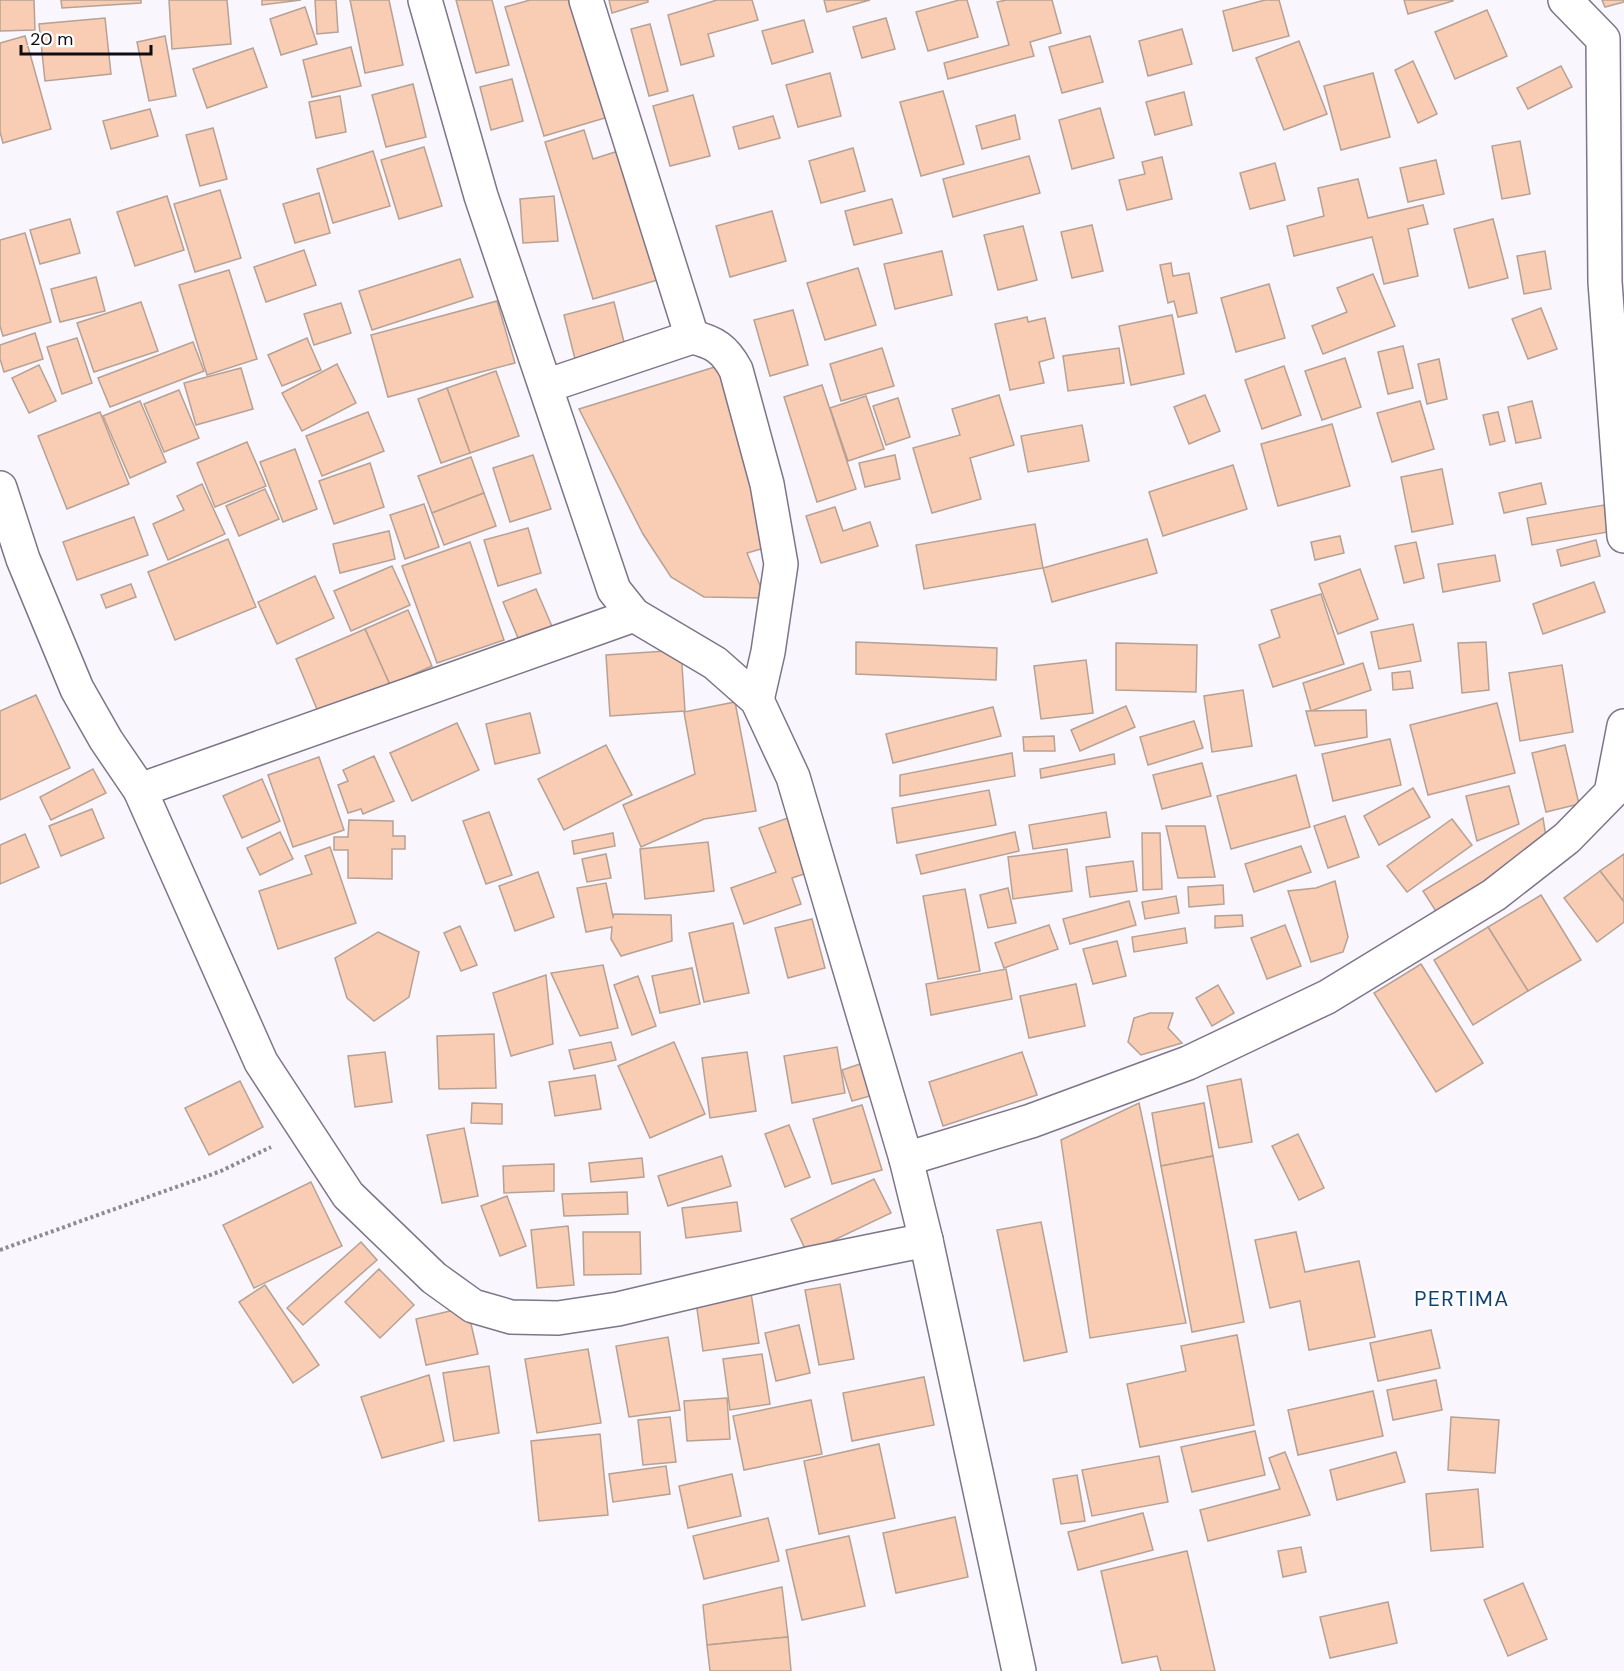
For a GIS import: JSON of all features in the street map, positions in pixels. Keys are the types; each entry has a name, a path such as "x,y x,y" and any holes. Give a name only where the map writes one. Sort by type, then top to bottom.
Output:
{"street":[{"path":"425,0 481,196 614,590 634,615 715,663 757,700 794,777 906,1159 926,1240 1019,1671"},
{"path":"586,0 692,337"},
{"path":"1565,0 1603,39 1605,282 1621,436 1624,536"},
{"path":"546,386 692,337 713,342 728,355 736,370 767,484 781,564 768,652 757,700"},
{"path":"0,488 22,559 77,689 106,740 140,790 261,1062 348,1195 434,1278 473,1306 511,1317 558,1318 618,1309 808,1264 926,1240"},
{"path":"140,790 634,615"},
{"path":"906,1159 1031,1121 1188,1063 1327,997 1494,895 1567,838 1618,791 1624,726"}],"path":[{"path":"0,1250 221,1171 306,1130"}],"building":[{"path":"0,0 34,0 35,30 0,31"},
{"path":"61,0 141,0 141,3 62,8"},
{"path":"169,0 227,0 231,44 172,49"},
{"path":"262,0 301,0 262,5"},
{"path":"315,0 336,0 338,32 317,34"},
{"path":"350,0 389,0 403,65 365,73"},
{"path":"456,0 492,0 509,65 476,73"},
{"path":"530,0 579,0 615,115 544,136 505,7"},
{"path":"609,0 648,0 648,2 612,13"},
{"path":"717,0 752,0 758,20 708,34 714,56 681,65 668,15"},
{"path":"824,0 870,0 827,12"},
{"path":"959,0 967,0 978,37 928,51 916,12"},
{"path":"1052,0 1061,33 1030,42 1034,56 948,79 944,63 1009,45 997,2"},
{"path":"1265,0 1279,0 1289,36 1233,51 1223,11"},
{"path":"1404,0 1453,0 1453,1 1408,14"},
{"path":"1602,0 1624,0 1624,2 1605,7"},
{"path":"305,7 317,44 281,55 270,19"},
{"path":"1487,10 1507,56 1455,79 1435,32"},
{"path":"105,18 111,74 45,81 39,24"},
{"path":"886,18 895,49 862,58 853,27"},
{"path":"804,20 813,52 772,64 762,31"},
{"path":"650,24 668,91 649,96 631,29"},
{"path":"1182,29 1192,64 1148,76 1139,41"},
{"path":"25,36 51,129 3,143 0,132 0,43"},
{"path":"165,36 176,96 149,101 137,42"},
{"path":"1090,36 1103,82 1062,93 1049,47"},
{"path":"1299,41 1327,114 1284,130 1256,58"},
{"path":"351,47 361,86 312,97 303,60"},
{"path":"253,48 267,87 207,108 193,69"},
{"path":"1413,61 1437,114 1418,123 1395,70"},
{"path":"1561,66 1572,87 1528,109 1517,88"},
{"path":"830,73 841,116 798,127 786,85"},
{"path":"1373,73 1390,137 1341,150 1324,86"},
{"path":"512,79 523,121 491,130 480,87"},
{"path":"413,84 426,137 386,147 372,95"},
{"path":"943,91 964,164 921,176 900,102"},
{"path":"1184,92 1192,125 1155,135 1146,102"},
{"path":"693,95 710,156 670,166 653,106"},
{"path":"340,96 346,132 316,138 309,102"},
{"path":"1100,108 1114,158 1072,169 1059,120"},
{"path":"150,109 158,136 111,149 103,121"},
{"path":"1015,115 1020,139 982,149 976,126"},
{"path":"773,116 780,138 739,149 733,127"},
{"path":"213,128 227,179 200,186 186,135"},
{"path":"584,130 593,159 631,147 671,276 593,299 545,142"},
{"path":"1520,141 1530,194 1502,199 1492,146"},
{"path":"424,147 442,206 399,219 381,160"},
{"path":"853,148 865,191 821,203 809,161"},
{"path":"373,151 390,206 333,223 317,169"},
{"path":"1029,156 1040,193 953,217 943,179"},
{"path":"1162,157 1172,199 1127,210 1119,180 1145,174 1142,162"},
{"path":"1436,160 1444,194 1408,202 1400,168"},
{"path":"1275,163 1285,200 1250,209 1240,173"},
{"path":"1358,179 1368,218 1423,205 1428,224 1408,229 1418,276 1384,284 1372,237 1294,256 1287,226 1324,216 1318,188"},
{"path":"220,190 241,258 195,272 174,204"},
{"path":"319,193 330,233 295,243 283,204"},
{"path":"167,196 184,250 135,266 117,212"},
{"path":"554,196 558,241 523,243 520,199"},
{"path":"892,199 902,233 854,245 845,211"},
{"path":"772,211 786,261 730,277 716,226"},
{"path":"70,219 80,253 40,264 30,230"},
{"path":"1493,219 1508,278 1469,288 1454,229"},
{"path":"1092,225 1103,271 1072,278 1061,232"},
{"path":"1023,226 1037,280 998,290 984,235"},
{"path":"25,233 51,322 3,336 0,326 0,240"},
{"path":"304,250 316,285 266,302 254,267"},
{"path":"942,251 952,295 895,309 884,264"},
{"path":"1545,251 1551,289 1524,294 1517,256"},
{"path":"460,259 473,297 372,330 359,291"},
{"path":"1171,263 1173,276 1189,273 1197,313 1178,317 1174,301 1168,303 1160,265"},
{"path":"858,268 876,325 825,340 807,283"},
{"path":"229,270 257,359 207,375 179,285"},
{"path":"1373,274 1395,326 1323,354 1312,326 1347,312 1337,288"},
{"path":"96,277 105,311 60,322 51,289"},
{"path":"1269,284 1285,338 1236,352 1221,298"},
{"path":"497,301 515,363 388,397 371,335"},
{"path":"141,302 158,351 94,372 77,323"},
{"path":"614,302 625,346 575,359 564,315"},
{"path":"341,303 351,333 314,345 304,314"},
{"path":"1541,308 1557,349 1528,359 1512,319"},
{"path":"793,310 808,365 770,376 754,320"},
{"path":"1172,315 1184,374 1131,385 1119,326"},
{"path":"1027,317 1028,322 1045,318 1054,358 1039,362 1044,383 1010,390 995,324"},
{"path":"35,333 43,359 4,372 0,359 0,345"},
{"path":"77,338 92,383 62,394 47,347"},
{"path":"307,338 321,370 282,386 268,355"},
{"path":"193,342 204,371 110,407 98,378"},
{"path":"1403,346 1413,388 1388,394 1378,352"},
{"path":"882,348 894,386 841,401 830,364"},
{"path":"1119,348 1124,383 1068,391 1063,356"},
{"path":"1345,358 1361,407 1322,420 1305,371"},
{"path":"1439,359 1447,399 1427,404 1418,364"},
{"path":"337,364 356,403 302,431 282,393"},
{"path":"39,365 56,401 29,413 12,378"},
{"path":"718,366 775,545 747,553 765,598 704,597 671,577 643,534 579,409"},
{"path":"1284,366 1301,415 1262,429 1245,380"},
{"path":"241,368 253,409 196,425 184,383"},
{"path":"496,371 519,436 470,453 447,388"},
{"path":"822,385 856,489 817,502 784,397"},
{"path":"447,388 470,453 441,463 418,399"},
{"path":"179,390 199,438 164,452 144,404"},
{"path":"999,395 1014,445 970,458 981,499 932,513 913,448 960,435 952,409"},
{"path":"1205,395 1220,431 1189,444 1174,407"},
{"path":"866,396 884,449 848,461 830,408"},
{"path":"898,398 910,437 886,445 873,406"},
{"path":"140,401 166,462 130,478 103,416"},
{"path":"1420,401 1434,449 1392,462 1377,413"},
{"path":"1532,401 1541,438 1516,443 1508,407"},
{"path":"100,412 129,484 67,509 38,436"},
{"path":"368,412 384,451 322,476 306,436"},
{"path":"1498,412 1505,441 1490,445 1483,415"},
{"path":"1332,424 1350,486 1278,506 1261,444"},
{"path":"1082,425 1089,461 1028,472 1021,436"},
{"path":"247,442 266,486 215,507 197,463"},
{"path":"295,449 317,509 283,522 260,462"},
{"path":"533,455 551,509 510,522 493,468"},
{"path":"895,455 900,479 865,487 859,463"},
{"path":"471,457 484,493 432,513 418,476"},
{"path":"370,463 384,507 334,524 319,481"},
{"path":"1233,465 1247,509 1163,536 1149,492"},
{"path":"1442,469 1453,524 1412,532 1401,477"},
{"path":"1541,483 1546,504 1504,513 1499,493"},
{"path":"202,484 225,534 168,560 153,524 184,510 177,496"},
{"path":"265,489 279,519 239,536 226,506"},
{"path":"484,493 496,526 444,545 432,513"},
{"path":"424,504 439,547 405,559 390,515"},
{"path":"1604,505 1608,532 1532,545 1527,518"},
{"path":"835,507 843,531 870,522 878,546 821,563 806,516"},
{"path":"134,517 148,555 77,580 63,542"},
{"path":"1035,524 1043,568 924,589 916,545"},
{"path":"528,528 541,573 498,586 484,540"},
{"path":"389,531 395,559 340,573 333,544"},
{"path":"1340,536 1344,553 1315,560 1311,542"},
{"path":"228,539 256,607 175,640 148,572"},
{"path":"1147,539 1157,573 1052,602 1043,568"},
{"path":"1596,540 1600,556 1561,566 1557,550"},
{"path":"470,542 504,640 437,663 402,566"},
{"path":"1416,542 1424,578 1404,583 1395,546"},
{"path":"1495,555 1500,581 1443,592 1438,564"},
{"path":"392,566 410,605 351,631 334,591"},
{"path":"1360,569 1378,619 1338,634 1319,584"},
{"path":"315,576 334,618 277,644 258,602"},
{"path":"1594,582 1605,612 1543,634 1533,604"},
{"path":"131,584 136,597 106,608 101,595"},
{"path":"536,589 554,631 521,645 503,602"},
{"path":"1321,594 1344,664 1273,687 1259,645 1280,637 1271,610"},
{"path":"408,610 432,666 390,685 365,629"},
{"path":"1413,624 1421,661 1379,669 1371,632"},
{"path":"365,629 390,685 319,714 296,659"},
{"path":"856,642 997,648 996,680 856,674"},
{"path":"1486,642 1489,690 1462,693 1458,643"},
{"path":"1116,643 1197,645 1196,692 1116,690"},
{"path":"681,650 685,711 610,716 606,655"},
{"path":"1086,660 1093,713 1041,719 1034,666"},
{"path":"1363,663 1371,690 1311,711 1303,683"},
{"path":"1562,665 1573,732 1520,741 1509,673"},
{"path":"1410,671 1413,688 1393,690 1392,673"},
{"path":"1243,690 1252,746 1212,752 1204,696"},
{"path":"36,695 70,768 0,800 0,711"},
{"path":"735,702 756,811 704,819 641,847 623,805 695,774 684,712"},
{"path":"1497,703 1515,773 1428,795 1410,725"},
{"path":"1126,706 1135,727 1080,751 1071,730"},
{"path":"993,707 1001,736 893,763 886,734"},
{"path":"1366,710 1367,737 1315,746 1306,711"},
{"path":"530,713 540,753 495,764 486,724"},
{"path":"1194,721 1203,748 1148,765 1140,737"},
{"path":"457,723 479,770 412,801 390,753"},
{"path":"1054,736 1055,751 1024,751 1023,737"},
{"path":"1390,739 1401,785 1333,801 1322,754"},
{"path":"606,745 632,795 564,830 538,779"},
{"path":"1565,745 1579,804 1546,812 1532,753"},
{"path":"1012,753 1015,776 900,796 900,775"},
{"path":"1114,754 1115,764 1041,778 1040,769"},
{"path":"374,756 394,801 363,814 361,809 348,813 338,785 348,781 343,770"},
{"path":"319,757 344,830 293,847 268,775"},
{"path":"1202,763 1211,796 1162,809 1153,775"},
{"path":"93,769 106,793 51,820 40,797"},
{"path":"1296,775 1310,827 1231,849 1217,796"},
{"path":"262,779 280,821 242,838 223,796"},
{"path":"1509,786 1519,824 1477,841 1466,796"},
{"path":"1413,788 1430,817 1379,845 1364,816"},
{"path":"989,790 996,825 897,843 892,808"},
{"path":"92,809 104,838 61,856 49,826"},
{"path":"489,812 512,875 486,884 463,821"},
{"path":"1106,812 1110,837 1033,849 1029,825"},
{"path":"1345,816 1359,857 1328,868 1314,826"},
{"path":"791,817 810,872 792,878 801,904 744,924 731,888 776,872 759,828"},
{"path":"1543,818 1546,837 1439,916 1423,891"},
{"path":"1452,819 1472,845 1407,892 1387,866"},
{"path":"349,820 393,821 393,836 405,836 405,849 392,849 392,879 348,878 348,850 334,850 334,837 348,837"},
{"path":"1166,826 1205,826 1215,877 1178,878"},
{"path":"280,832 293,859 260,875 247,848"},
{"path":"1015,832 1019,851 921,874 916,855"},
{"path":"613,833 615,846 574,854 572,841"},
{"path":"1142,833 1160,833 1162,889 1143,890"},
{"path":"25,834 39,867 0,884 0,845"},
{"path":"708,842 714,891 645,899 640,849"},
{"path":"1301,846 1311,872 1254,892 1245,864"},
{"path":"330,847 356,923 278,949 259,891 312,874 305,856"},
{"path":"1067,849 1072,891 1013,899 1008,857"},
{"path":"606,854 611,878 587,882 582,859"},
{"path":"1624,854 1624,902 1600,871"},
{"path":"1133,861 1137,891 1090,897 1086,867"},
{"path":"1600,871 1624,902 1624,922 1597,942 1564,898"},
{"path":"538,872 554,917 515,931 499,886"},
{"path":"1335,881 1348,937 1343,952 1311,962 1288,891 1316,888"},
{"path":"606,883 613,917 614,914 671,915 672,941 621,956 611,939 612,927 586,932 577,888"},
{"path":"1223,885 1224,904 1189,907 1188,887"},
{"path":"1008,888 1016,923 988,928 980,895"},
{"path":"965,889 980,971 938,979 923,896"},
{"path":"1541,895 1581,960 1528,991 1488,927"},
{"path":"1176,896 1179,913 1145,919 1142,902"},
{"path":"1129,901 1136,925 1070,944 1063,919"},
{"path":"1242,915 1243,926 1215,928 1215,916"},
{"path":"812,919 825,968 788,978 775,928"},
{"path":"733,923 749,993 704,1002 689,933"},
{"path":"1049,925 1058,949 1004,968 995,943"},
{"path":"1285,925 1301,966 1267,979 1251,938"},
{"path":"460,926 477,965 461,971 444,933"},
{"path":"1488,927 1528,991 1473,1025 1434,960"},
{"path":"1185,928 1187,943 1134,952 1132,937"},
{"path":"378,932 419,952 409,997 374,1021 347,998 335,958"},
{"path":"1117,941 1126,976 1093,984 1083,949"},
{"path":"1421,964 1483,1063 1436,1092 1374,993"},
{"path":"603,965 618,1028 580,1036 551,973"},
{"path":"692,968 700,1004 660,1013 652,976"},
{"path":"1006,969 1012,999 931,1015 926,984"},
{"path":"546,975 553,1044 511,1056 493,993"},
{"path":"638,976 656,1026 632,1035 614,985"},
{"path":"1076,984 1085,1026 1029,1038 1020,996"},
{"path":"1218,985 1234,1013 1212,1026 1196,998"},
{"path":"1150,1013 1173,1013 1168,1028 1182,1043 1141,1055 1128,1042 1134,1018"},
{"path":"494,1034 496,1088 439,1089 437,1036"},
{"path":"611,1042 616,1060 574,1069 569,1050"},
{"path":"674,1042 705,1114 650,1138 618,1066"},
{"path":"837,1047 845,1093 792,1103 784,1056"},
{"path":"385,1052 392,1102 355,1107 348,1056"},
{"path":"747,1052 756,1111 710,1118 702,1058"},
{"path":"1022,1052 1037,1095 943,1126 929,1082"},
{"path":"866,1062 877,1094 852,1101 842,1070"},
{"path":"595,1075 601,1109 555,1116 549,1082"},
{"path":"1241,1079 1252,1142 1219,1148 1207,1086"},
{"path":"240,1081 263,1127 209,1155 185,1108"},
{"path":"472,1103 502,1104 502,1124 471,1123"},
{"path":"1139,1103 1186,1323 1090,1338 1061,1140"},
{"path":"1204,1103 1213,1156 1161,1166 1152,1113"},
{"path":"862,1105 882,1170 832,1184 813,1119"},
{"path":"789,1125 810,1177 785,1187 765,1134"},
{"path":"464,1128 478,1196 442,1203 427,1135"},
{"path":"1298,1134 1324,1188 1299,1200 1272,1146"},
{"path":"722,1156 731,1186 668,1206 658,1176"},
{"path":"1213,1156 1244,1322 1192,1332 1161,1166"},
{"path":"642,1158 644,1177 591,1182 589,1163"},
{"path":"554,1164 554,1191 504,1193 503,1166"},
{"path":"874,1179 891,1213 807,1253 791,1219"},
{"path":"311,1182 342,1246 254,1288 223,1225"},
{"path":"627,1192 628,1214 564,1216 562,1194"},
{"path":"507,1196 526,1246 500,1256 481,1206"},
{"path":"737,1202 741,1231 686,1238 682,1208"},
{"path":"1041,1222 1067,1352 1024,1361 997,1230"},
{"path":"568,1226 574,1285 537,1288 531,1230"},
{"path":"583,1232 640,1232 641,1274 584,1275"},
{"path":"1296,1232 1305,1272 1359,1261 1375,1337 1309,1350 1300,1301 1270,1308 1255,1240"},
{"path":"361,1242 377,1260 303,1325 287,1308"},
{"path":"379,1269 414,1305 380,1338 345,1302"},
{"path":"840,1284 854,1359 819,1365 805,1290"},
{"path":"265,1285 319,1365 293,1383 239,1302"},
{"path":"750,1287 759,1343 703,1351 695,1295"},
{"path":"467,1307 478,1354 426,1365 416,1319"},
{"path":"799,1325 810,1373 776,1381 765,1333"},
{"path":"1431,1330 1440,1368 1378,1381 1370,1343"},
{"path":"1237,1335 1254,1425 1140,1447 1127,1384 1186,1371 1181,1346"},
{"path":"668,1337 680,1410 629,1417 616,1346"},
{"path":"588,1349 601,1423 537,1433 525,1359"},
{"path":"762,1354 770,1404 730,1410 723,1359"},
{"path":"489,1366 499,1433 454,1441 443,1373"},
{"path":"429,1375 444,1441 382,1458 361,1397"},
{"path":"924,1377 934,1425 852,1441 843,1393"},
{"path":"1436,1380 1442,1410 1393,1420 1387,1390"},
{"path":"1373,1391 1383,1436 1298,1455 1288,1410"},
{"path":"727,1398 730,1439 687,1441 684,1401"},
{"path":"811,1400 822,1454 744,1470 733,1416"},
{"path":"670,1417 676,1462 643,1465 638,1420"},
{"path":"1451,1417 1499,1420 1495,1473 1448,1470"},
{"path":"1255,1431 1265,1475 1192,1492 1181,1447"},
{"path":"600,1434 608,1515 539,1521 531,1441"},
{"path":"879,1444 895,1518 819,1534 804,1461"},
{"path":"1285,1452 1310,1515 1208,1541 1200,1510 1280,1489 1269,1458"},
{"path":"1396,1452 1405,1482 1337,1500 1330,1470"},
{"path":"1159,1456 1168,1502 1092,1516 1082,1470"},
{"path":"666,1466 670,1494 613,1502 609,1474"},
{"path":"732,1474 741,1516 688,1528 679,1486"},
{"path":"1077,1475 1085,1521 1061,1524 1053,1479"},
{"path":"1478,1489 1483,1547 1431,1551 1426,1494"},
{"path":"1143,1513 1153,1550 1078,1570 1068,1532"},
{"path":"955,1517 968,1577 896,1593 883,1533"},
{"path":"768,1518 779,1561 704,1579 693,1536"},
{"path":"849,1536 865,1606 802,1620 786,1550"},
{"path":"1301,1547 1306,1572 1283,1577 1278,1551"},
{"path":"1187,1551 1215,1671 1161,1671 1157,1656 1122,1663 1101,1571"},
{"path":"1523,1583 1547,1639 1508,1656 1484,1600"},
{"path":"782,1587 788,1637 707,1645 703,1605"},
{"path":"1388,1602 1397,1643 1330,1658 1320,1617"},
{"path":"788,1637 791,1671 710,1671 707,1645"}],"district":[{"name":"PERTIMA","path":"1462,1299"}]}
